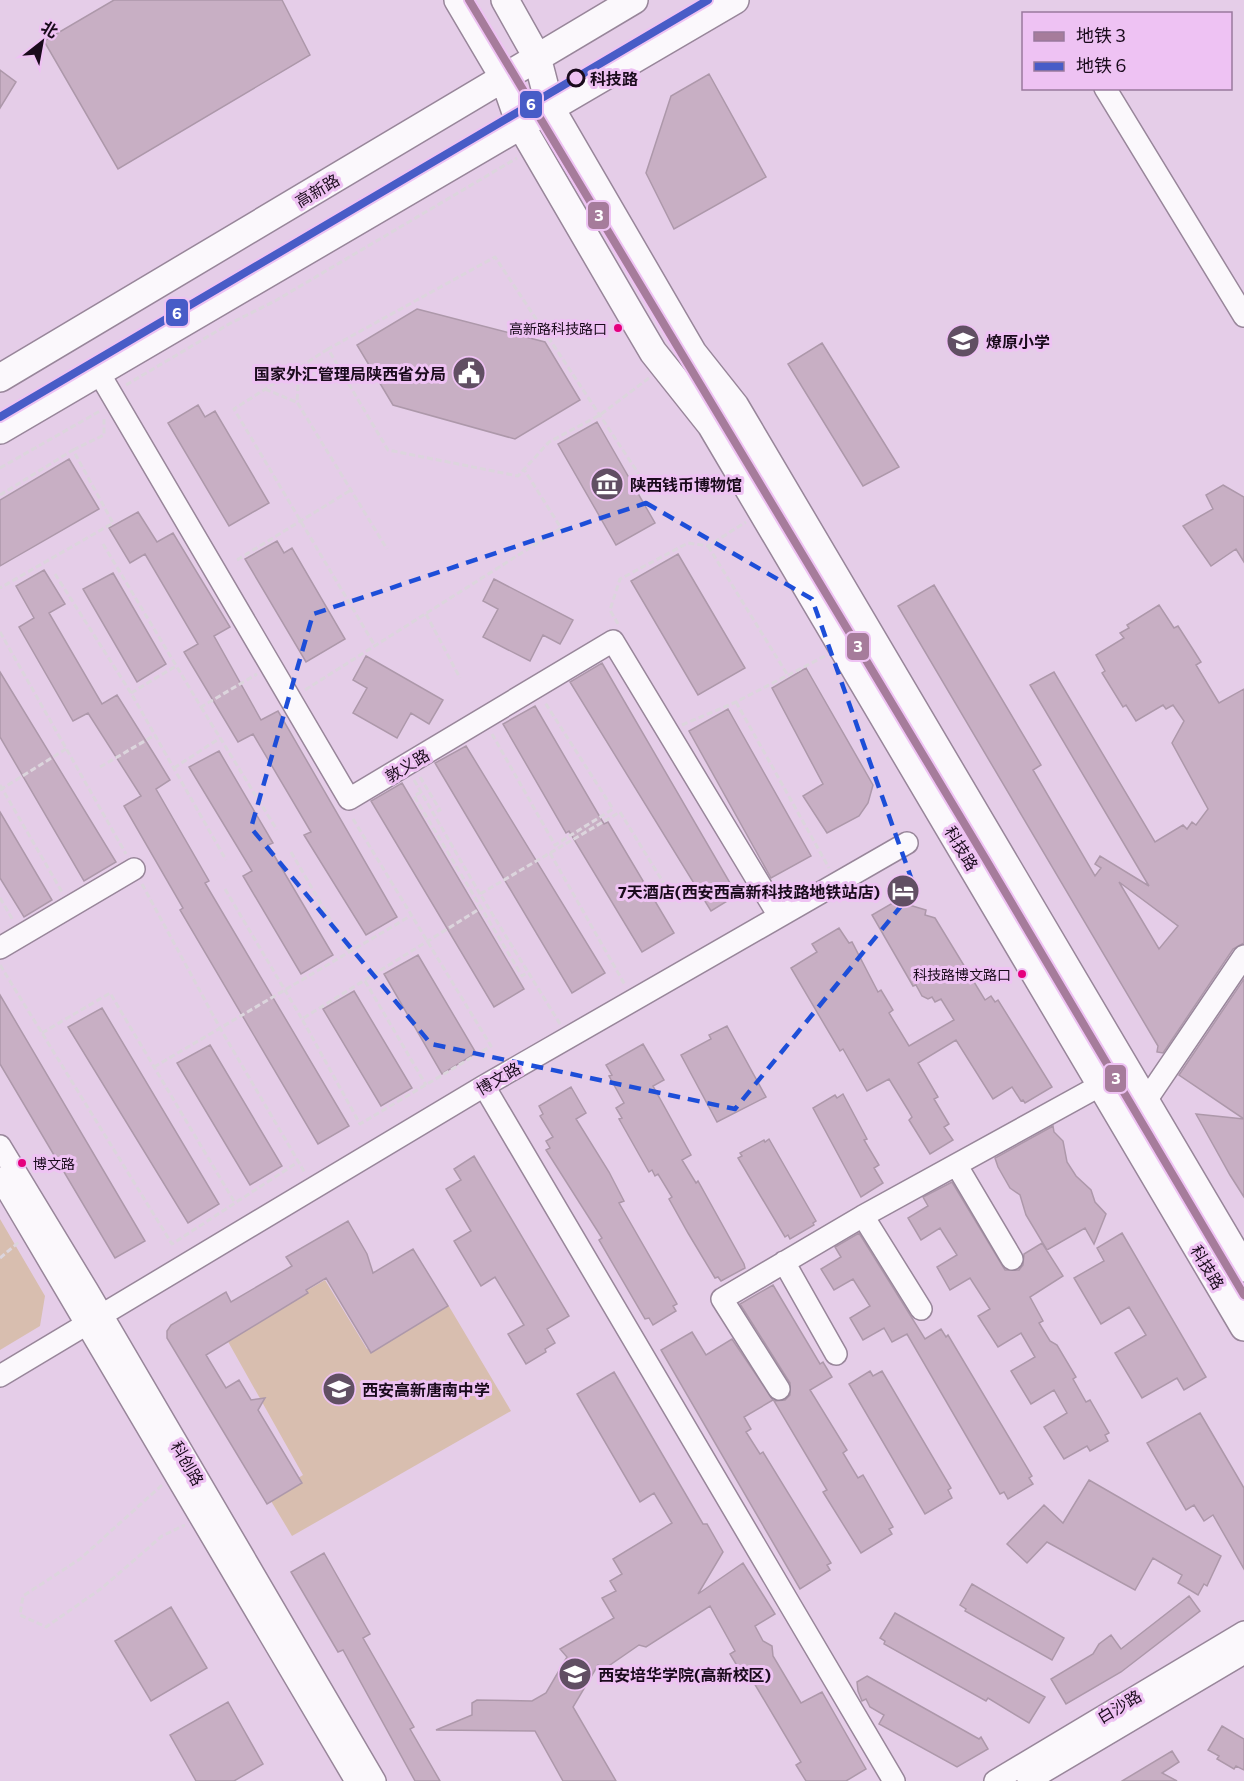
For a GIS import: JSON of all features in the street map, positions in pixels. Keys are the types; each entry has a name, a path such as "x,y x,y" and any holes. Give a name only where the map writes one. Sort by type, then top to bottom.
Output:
{"main road":[{"name":"科技路","path":"458,0 504,78 520,124 648,343 711,425 1244,1327"},
{"name":"科技路","path":"505,0 537,57 550,107 693,353 735,406 1244,1268"},
{"name":"高新路","path":"0,378 634,0"},
{"path":"0,430 104,392 520,124 735,0"}],"street":[{"path":"1106,90 1244,316"},
{"name":"敦义路","path":"104,392 272,665 349,800 411,768 613,640 779,916"},
{"name":"博文路","path":"0,1376 484,1086 907,843"},
{"path":"0,948 135,869"},
{"path":"1145,1102 1244,957"},
{"path":"779,1389 722,1299 863,1216 1101,1085"},
{"path":"484,1086 894,1781"},
{"name":"科创路","path":"0,1146 174,1474 356,1781"},
{"path":"957,1166 1012,1259"},
{"name":"科创路","path":"0,1178 31,1231 93,1319 375,1781"},
{"path":"863,1216 921,1309"},
{"path":"784,1262 836,1354"},
{"name":"白沙路","path":"995,1781 1244,1632"},
{"name":"白沙路","path":"1028,1781 1244,1653"}],"path":[{"path":"0,468 104,392 275,301 534,148"},
{"path":"375,646 234,409 328,349 495,257 650,491"},
{"path":"328,349 388,450 518,476 525,471 549,442 600,416 665,367"},
{"path":"299,367 297,402 387,549"},
{"path":"265,389 297,402"},
{"path":"0,495 73,450 104,435 104,392"},
{"path":"0,588 113,523 73,450"},
{"path":"291,699 561,528 525,471"},
{"path":"237,560 351,490"},
{"path":"621,630 610,610 620,579 688,543 708,546 762,511"},
{"path":"103,544 277,830"},
{"path":"708,546 787,674"},
{"path":"55,574 131,693 226,860"},
{"path":"426,614 460,678"},
{"path":"0,632 135,869 220,1028 313,1188"},
{"path":"677,727 736,702 843,647"},
{"path":"201,707 272,665"},
{"path":"131,693 177,666"},
{"path":"489,728 555,845 613,809 541,698"},
{"path":"736,702 837,882"},
{"path":"100,767 155,735"},
{"path":"174,768 220,738"},
{"path":"66,749 1,788 71,906"},
{"path":"411,768 421,792 480,894 568,1038"},
{"path":"411,768 440,810 433,813"},
{"path":"421,792 414,796 522,976 528,972"},
{"path":"480,894 620,812 674,900"},
{"path":"225,889 302,1019 360,1124 491,1046 353,819"},
{"path":"291,852 349,952"},
{"path":"549,854 634,1000"},
{"path":"0,898 22,935"},
{"path":"302,1019 481,908"},
{"path":"154,1067 412,915"},
{"path":"0,964 172,1244 298,1162"},
{"path":"365,981 426,1085"},
{"path":"42,1033 110,993 235,1203"},
{"path":"0,1258 31,1231"},
{"path":"174,1474 80,1559 24,1596 20,1616 46,1627 102,1588 162,1536 188,1523 206,1526"}],"highlighted area":[{"path":"646,503 812,599 915,889 735,1109 431,1044 251,828 313,614"}],"shaded area":[{"path":"0,1219 45,1296 40,1326 0,1350"},
{"path":"325,1280 367,1349 447,1303 511,1411 292,1536 268,1496 303,1475 226,1338"}],"building":[{"path":"114,0 282,0 310,55 118,169 44,41"},
{"path":"0,70 16,82 0,108"},
{"path":"709,74 766,177 674,229 646,173 671,96"},
{"name":"国家外汇管理局陕西省分局","path":"417,309 545,342 580,400 515,439 393,405 357,345"},
{"path":"822,343 899,467 863,486 788,364"},
{"path":"198,405 205,417 215,411 269,503 229,526 168,423"},
{"name":"陕西钱币博物馆","path":"597,422 655,523 616,545 558,444"},
{"path":"69,459 99,509 0,566 0,500"},
{"path":"1223,485 1244,497 1244,562 1236,549 1211,566 1183,526 1213,509 1206,495"},
{"path":"138,512 157,542 173,533 230,627 214,636 261,720 278,711 397,917 366,935 304,835 311,832 253,734 238,742 184,652 198,644 145,554 130,563 109,528"},
{"path":"277,541 284,553 292,548 345,639 306,662 245,559"},
{"path":"678,554 745,668 698,695 631,581"},
{"path":"44,570 65,604 49,613 102,704 117,695 170,780 156,789 209,881 205,883 349,1126 318,1144 180,910 183,908 124,806 141,796 88,713 73,721 19,627 34,618 16,586"},
{"path":"113,573 166,664 137,682 83,589"},
{"path":"494,579 573,620 560,644 543,635 530,661 483,637 498,609 483,601"},
{"path":"934,585 1041,765 1033,770 1095,876 1101,868 1095,864 1100,856 1149,886 1030,685 1054,672 1155,842 1183,825 1187,829 1192,822 1196,825 1208,809 1172,743 1184,721 1173,705 1166,709 1163,705 1136,721 1126,705 1123,707 1102,673 1105,671 1096,655 1124,638 1120,633 1129,628 1127,625 1159,605 1174,628 1178,626 1201,662 1196,665 1219,703 1244,689 1244,943 1233,949 1163,1053 1157,1052 1158,1046 898,606","holes":["1119,882 1178,926 1159,949"]},
{"path":"366,656 443,700 429,724 411,713 397,738 353,713 367,688 353,680"},
{"path":"602,663 737,895 711,911 570,682"},
{"path":"806,668 873,785 868,803 859,816 827,833 803,796 823,784 772,688"},
{"path":"0,672 116,862 84,881 0,737"},
{"path":"535,706 604,824 608,822 674,933 642,952 569,831 566,833 503,724"},
{"path":"728,709 811,856 771,878 689,731"},
{"path":"466,746 605,973 572,993 435,763"},
{"path":"219,751 273,843 268,845 333,955 301,974 243,876 252,871 189,767"},
{"path":"402,783 524,989 494,1007 371,801"},
{"path":"0,812 52,900 24,917 0,878"},
{"path":"896,901 926,910 925,915 935,918 985,1000 991,996 995,1002 998,1000 1052,1087 1025,1103 1021,1101 1012,1087 993,1099 956,1040 918,1063 938,1097 934,1099 949,1124 944,1127 953,1140 930,1154 909,1120 912,1117 889,1079 867,1091 843,1049 840,1051 791,968 817,952 812,944 839,928 849,943 852,942 878,992 881,990 893,1010 889,1013 909,1046 954,1020 941,999 935,1002 932,997 928,999 922,996 916,985 913,986 872,915"},
{"path":"418,955 476,1053 442,1074 384,974"},
{"path":"1244,979 1244,1119 1179,1075"},
{"path":"354,991 412,1088 381,1106 323,1009"},
{"path":"0,995 145,1241 115,1258 0,1064"},
{"path":"102,1008 219,1204 188,1223 68,1027"},
{"path":"727,1026 766,1097 717,1122 681,1055 711,1039 709,1035"},
{"path":"643,1044 664,1080 653,1086 691,1155 682,1160 696,1183 698,1181 744,1264 745,1268 721,1281 718,1277 715,1278 688,1233 669,1199 672,1197 658,1174 655,1176 652,1170 649,1172 619,1119 622,1118 616,1108 624,1103 609,1076 612,1075 606,1065"},
{"path":"210,1045 282,1166 250,1185 177,1063"},
{"path":"571,1087 586,1113 576,1119 609,1172 624,1201 619,1203 677,1304 673,1306 676,1311 653,1325 649,1318 645,1319 599,1240 602,1238 546,1150 550,1148 546,1141 553,1137 540,1116 543,1114 539,1106"},
{"path":"843,1094 867,1139 864,1140 879,1165 874,1168 883,1183 861,1197 813,1108 835,1095 837,1098"},
{"path":"1196,1114 1244,1119 1244,1197 1230,1175"},
{"path":"1053,1126 1054,1132 1063,1141 1067,1162 1076,1176 1091,1190 1095,1202 1106,1214 1094,1244 1085,1228 1047,1250 1026,1215 1020,1195 1010,1188 998,1167 995,1158"},
{"path":"769,1139 816,1221 814,1225 790,1239 788,1235 785,1237 738,1158 742,1156 740,1153"},
{"path":"474,1156 569,1316 547,1329 555,1343 545,1349 546,1352 526,1364 508,1334 524,1325 495,1277 481,1286 454,1241 471,1231 446,1189 461,1180 454,1169"},
{"path":"952,1182 1005,1270 1019,1270 1023,1265 1024,1254 1042,1243 1063,1276 1030,1297 1043,1321 1039,1323 1050,1341 1057,1345 1076,1377 1073,1379 1086,1402 1090,1400 1109,1433 1105,1435 1108,1441 1090,1451 1087,1446 1064,1459 1044,1427 1067,1413 1054,1390 1031,1404 1011,1371 1035,1357 1021,1333 998,1347 978,1316 990,1309 970,1278 950,1290 937,1267 957,1255 940,1228 921,1240 908,1218 928,1206 923,1197"},
{"path":"348,1221 367,1254 373,1273 413,1249 448,1306 371,1353 326,1278 306,1290 308,1293 206,1355 226,1388 239,1380 251,1400 265,1398 258,1410 302,1483 267,1504 167,1338 167,1331 171,1325 226,1292 231,1302 292,1266 286,1257"},
{"path":"859,1233 925,1339 941,1329 946,1337 948,1335 1032,1476 1029,1478 1033,1484 1008,1499 1004,1492 1000,1494 907,1334 892,1342 884,1328 863,1340 850,1318 870,1306 853,1279 834,1290 821,1269 841,1257 835,1247"},
{"path":"1122,1233 1206,1377 1184,1390 1177,1378 1142,1398 1115,1353 1146,1335 1129,1307 1101,1324 1074,1278 1104,1261 1097,1248"},
{"path":"773,1285 820,1364 823,1362 832,1377 810,1390 847,1450 843,1453 858,1478 863,1475 893,1527 889,1529 892,1534 861,1553 823,1492 827,1490 774,1401 785,1400 790,1395 790,1383 740,1304"},
{"path":"692,1332 706,1355 732,1339 773,1400 744,1417 751,1429 746,1432 760,1454 763,1452 831,1563 827,1565 830,1570 800,1589 661,1350"},
{"path":"870,1371 873,1376 882,1371 951,1488 948,1490 952,1498 925,1514 849,1384"},
{"path":"614,1372 703,1524 707,1524 723,1552 698,1594 743,1563 775,1614 755,1626 763,1641 772,1646 773,1656 801,1703 822,1692 866,1769 846,1781 806,1781 796,1765 801,1762 744,1666 739,1669 730,1654 735,1651 710,1606 646,1647 639,1645 604,1669 598,1665 573,1707 616,1781 563,1781 535,1731 436,1730 472,1715 472,1703 477,1700 532,1701 546,1693 567,1657 560,1649 614,1618 602,1598 616,1591 610,1581 622,1574 613,1559 672,1523 654,1493 640,1502 577,1394"},
{"path":"1200,1413 1244,1488 1244,1569 1213,1515 1204,1521 1194,1505 1186,1510 1147,1443"},
{"path":"1089,1480 1221,1556 1207,1586 1204,1584 1198,1595 1178,1583 1182,1575 1153,1558 1135,1590 1047,1542 1027,1563 1007,1544 1044,1505 1063,1523"},
{"path":"324,1553 370,1634 363,1638 414,1727 410,1729 440,1781 415,1781 343,1650 338,1652 291,1572"},
{"path":"972,1584 1064,1638 1052,1660 965,1611 966,1609 960,1605"},
{"path":"1189,1596 1200,1611 1121,1672 1066,1704 1051,1679 1093,1654 1099,1644 1111,1635 1121,1649"},
{"path":"171,1607 207,1668 151,1701 115,1641"},
{"path":"895,1613 1045,1697 1029,1723 988,1698 986,1701 884,1644 885,1641 880,1638"},
{"path":"867,1676 979,1739 981,1737 988,1749 957,1767 879,1724 884,1715 870,1707 866,1699 862,1701 858,1691 857,1682"},
{"path":"228,1702 263,1764 234,1781 196,1781 170,1735"},
{"path":"1222,1726 1244,1739 1244,1770 1236,1766 1234,1769 1217,1759 1219,1756 1208,1750"},
{"path":"1172,1751 1179,1762 1162,1773 1177,1781 1122,1781"}],"metro line":[{"name":"3","path":"469,0 985,858 1244,1295"},
{"name":"6","path":"0,417 708,0"}],"place":[{"name":"科技路","path":"576,78"},
{"name":"高新路科技路口","path":"618,328"},
{"name":"燎原小学","path":"963,341"},
{"name":"国家外汇管理局陕西省分局","path":"469,373"},
{"name":"陕西钱币博物馆","path":"607,484"},
{"name":"7天酒店(西安西高新科技路地铁站店)","path":"903,891"},
{"name":"科技路博文路口","path":"1022,974"},
{"name":"博文路","path":"22,1163"},
{"name":"西安高新唐南中学","path":"339,1389"},
{"name":"西安培华学院(高新校区)","path":"575,1674"}]}
